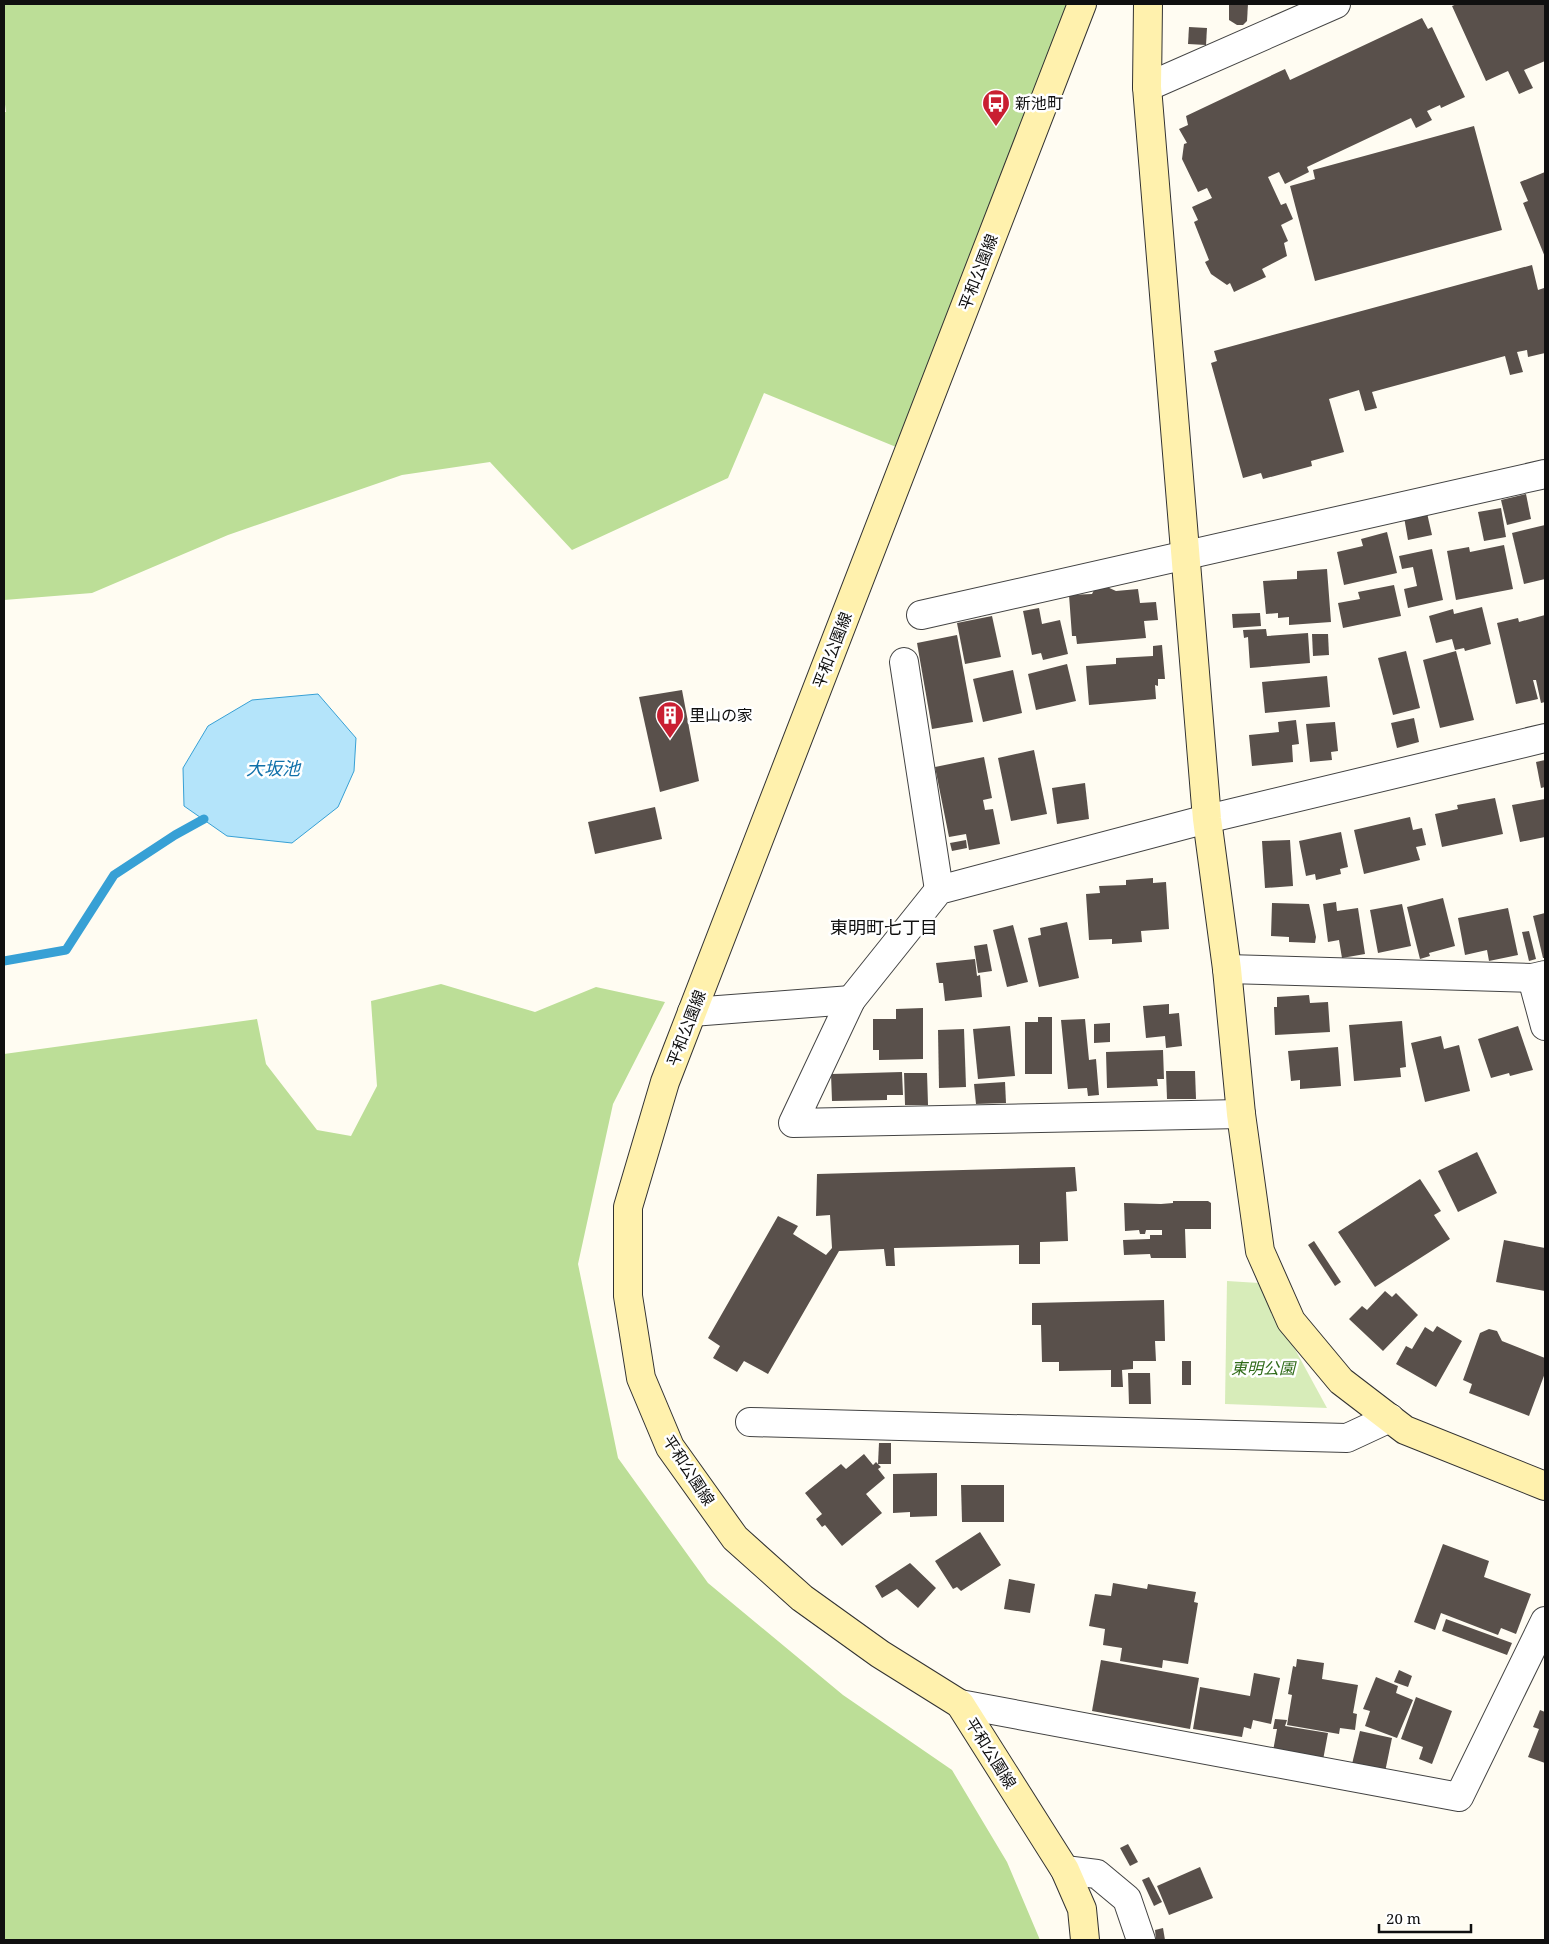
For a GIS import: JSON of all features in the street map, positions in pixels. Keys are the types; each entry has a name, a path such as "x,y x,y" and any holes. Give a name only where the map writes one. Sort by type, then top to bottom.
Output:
{"street":[{"name":"平和公園線","path":"1082,4 665,1082 628,1207 628,1296 641,1378 670,1447 735,1538 802,1598 880,1654 960,1704 1065,1870 1082,1909 1085,1940"},
{"path":"1148,4 1147,87 1187,555 1207,819 1227,969 1241,1114 1260,1251 1291,1321 1341,1381 1405,1430 1545,1486"},
{"path":"1147,87 1336,4"},
{"path":"921,614 1545,474"},
{"path":"904,662 939,890"},
{"path":"1241,1114 793,1123 851,1000 939,890 1207,819 1545,738"},
{"path":"1227,969 1539,977 1545,1026"},
{"path":"692,1012 851,1000"},
{"path":"750,1422 1347,1438 1390,1418"},
{"path":"960,1704 1459,1797 1545,1621"},
{"path":"1065,1870 1097,1874 1127,1899 1141,1940"}],"green space":[{"path":"4,4 1079,4 901,449 764,393 728,478 572,550 490,462 402,475 228,535 92,593 4,600 4,112 6,112 4,97"},
{"path":"441,984 535,1012 596,987 665,1002 613,1104 578,1264 618,1458 708,1583 843,1695 952,1770 1007,1862 1040,1940 4,1940 4,1054 257,1019 266,1064 317,1130 351,1136 377,1086 371,1001"},
{"name":"東明公園","path":"1227,1281 1259,1283 1327,1408 1225,1404"}],"water":[{"name":"大坂池","path":"318,694 356,738 354,771 338,807 292,843 227,836 184,806 183,768 208,726 252,700"}],"building":[{"path":"1229,4 1248,4 1247,21 1243,25 1237,25 1229,20"},
{"path":"1457,4 1545,4 1545,61 1524,70 1533,88 1519,94 1508,71 1486,81 1452,6"},
{"path":"1422,18 1428,29 1432,27 1465,97 1441,108 1440,105 1427,111 1432,120 1416,128 1411,118 1307,167 1309,172 1285,184 1279,172 1268,177 1281,205 1286,203 1293,219 1281,225 1288,241 1284,243 1287,256 1262,269 1266,277 1234,292 1230,283 1227,285 1211,274 1205,262 1209,260 1194,222 1198,220 1192,207 1212,198 1207,188 1198,192 1182,159 1184,144 1187,143 1179,129 1188,125 1186,116 1285,69 1290,80"},
{"path":"1189,27 1207,28 1206,45 1188,44"},
{"path":"1474,126 1502,230 1315,281 1290,186 1315,179 1313,170"},
{"path":"1545,172 1545,257 1523,203 1528,201 1520,182"},
{"path":"1532,265 1538,290 1544,288 1545,293 1545,353 1528,357 1527,350 1517,352 1523,372 1510,375 1505,356 1372,392 1377,408 1365,411 1359,390 1329,399 1344,452 1311,461 1312,466 1263,479 1261,473 1243,478 1211,363 1217,361 1214,351"},
{"path":"1526,494 1531,519 1507,525 1501,500"},
{"path":"1501,508 1506,537 1484,541 1478,512"},
{"path":"1427,513 1432,535 1408,540 1404,517"},
{"path":"1545,525 1545,579 1524,584 1512,533"},
{"path":"1387,532 1397,573 1344,585 1337,552 1363,546 1361,539"},
{"path":"1504,545 1513,589 1456,600 1447,551 1469,547 1470,552"},
{"path":"1432,549 1443,600 1408,608 1404,589 1417,586 1413,567 1402,569 1399,556"},
{"path":"1327,569 1331,622 1289,625 1289,617 1278,618 1278,613 1266,614 1263,581 1297,579 1297,571"},
{"path":"1394,585 1401,616 1343,628 1338,603 1360,599 1358,592"},
{"path":"1105,586 1116,591 1138,589 1140,603 1156,602 1158,620 1144,621 1146,638 1077,644 1076,636 1072,636 1069,595 1092,594 1095,588"},
{"path":"1482,607 1491,644 1465,651 1464,648 1455,650 1452,639 1436,643 1429,616 1453,609 1454,614"},
{"path":"1039,608 1042,624 1060,620 1068,654 1043,660 1041,653 1032,655 1023,611"},
{"path":"1260,613 1261,626 1233,628 1232,614"},
{"path":"1545,615 1545,702 1541,703 1536,680 1533,680 1538,699 1516,704 1497,623 1518,618 1519,622"},
{"path":"992,616 1001,657 965,664 957,623"},
{"path":"1266,629 1267,636 1308,633 1310,663 1250,668 1248,637 1244,638 1243,630"},
{"path":"1312,634 1328,634 1329,655 1313,656"},
{"path":"957,635 973,722 932,729 917,643"},
{"path":"1162,645 1165,679 1158,679 1158,686 1155,685 1156,699 1089,705 1086,666 1116,664 1116,658 1153,656 1153,646"},
{"path":"1406,651 1420,708 1393,715 1378,658"},
{"path":"1456,651 1474,720 1440,728 1423,660"},
{"path":"1067,664 1076,701 1036,710 1028,674"},
{"path":"1013,670 1022,713 983,722 973,679"},
{"path":"1327,676 1330,707 1265,713 1262,682"},
{"name":"里山の家","path":"682,690 699,781 660,792 639,697"},
{"path":"1414,718 1419,742 1397,748 1391,723"},
{"path":"1296,720 1299,744 1292,745 1293,762 1252,766 1249,735 1279,732 1278,722"},
{"path":"1335,722 1338,751 1331,752 1332,760 1310,762 1306,724"},
{"path":"1034,750 1047,814 1011,821 998,758"},
{"path":"984,757 992,798 983,800 985,810 993,809 1000,844 969,850 966,834 949,837 935,767"},
{"path":"1545,760 1545,787 1541,788 1536,762"},
{"path":"1085,783 1089,819 1057,824 1052,788"},
{"path":"1495,798 1503,834 1442,847 1435,814 1458,809 1457,805"},
{"path":"1545,799 1545,837 1520,842 1512,805"},
{"path":"655,807 662,839 595,854 588,822"},
{"path":"1410,817 1413,830 1422,828 1426,845 1416,847 1420,860 1364,874 1354,830"},
{"path":"1341,832 1348,867 1340,869 1341,874 1316,880 1315,874 1306,876 1299,841"},
{"path":"966,840 967,848 952,851 950,843"},
{"path":"1290,840 1293,886 1265,888 1262,841"},
{"path":"1153,878 1153,883 1166,882 1169,929 1141,931 1142,942 1112,944 1112,939 1089,940 1086,894 1100,893 1099,886 1126,885 1126,880"},
{"path":"1443,898 1455,946 1429,953 1430,956 1420,959 1407,907"},
{"path":"1336,902 1337,911 1358,908 1365,954 1342,958 1339,940 1328,942 1323,904"},
{"path":"1272,903 1309,904 1316,937 1315,943 1289,942 1289,937 1271,936"},
{"path":"1402,904 1411,946 1378,953 1370,910"},
{"path":"1508,908 1518,955 1489,961 1487,950 1465,955 1458,918"},
{"path":"1545,913 1545,958 1543,958 1533,916"},
{"path":"1067,922 1079,978 1039,987 1028,938 1041,935 1040,928"},
{"path":"1013,925 1028,982 1007,987 993,930"},
{"path":"1529,931 1536,959 1529,961 1522,932"},
{"path":"987,944 992,971 978,973 974,946"},
{"path":"975,959 977,976 980,975 982,997 945,1001 943,983 939,983 936,963"},
{"path":"1309,995 1310,1003 1328,1002 1330,1032 1275,1035 1274,1007 1277,1007 1277,997"},
{"path":"1169,1004 1169,1014 1179,1013 1182,1046 1166,1048 1165,1036 1146,1038 1143,1006"},
{"path":"923,1008 923,1059 879,1060 879,1050 873,1050 873,1019 896,1019 896,1009"},
{"path":"1038,1017 1052,1017 1052,1074 1025,1074 1025,1022 1038,1022"},
{"path":"1085,1019 1089,1060 1096,1059 1099,1095 1088,1096 1087,1088 1068,1089 1061,1020"},
{"path":"1402,1021 1406,1067 1400,1068 1401,1077 1354,1081 1349,1025"},
{"path":"1110,1023 1110,1042 1094,1043 1094,1024"},
{"path":"1010,1026 1015,1076 978,1079 973,1029"},
{"path":"1518,1026 1533,1070 1510,1076 1509,1073 1491,1078 1478,1039"},
{"path":"964,1029 966,1087 939,1088 938,1030"},
{"path":"1441,1036 1444,1049 1459,1045 1470,1091 1425,1102 1411,1043"},
{"path":"1338,1047 1341,1086 1300,1089 1300,1080 1291,1081 1288,1051"},
{"path":"1163,1050 1164,1079 1157,1079 1158,1086 1107,1088 1106,1052"},
{"path":"1166,1071 1195,1071 1196,1099 1167,1099"},
{"path":"902,1072 903,1095 887,1095 887,1100 832,1101 831,1074"},
{"path":"904,1073 927,1073 928,1105 905,1105"},
{"path":"1005,1082 1006,1103 976,1104 974,1084"},
{"path":"1477,1152 1497,1193 1458,1212 1438,1171"},
{"path":"1075,1167 1077,1191 1066,1192 1068,1241 1040,1242 1040,1264 1019,1264 1019,1245 894,1248 895,1266 886,1266 884,1249 839,1251 768,1374 744,1361 737,1372 713,1358 720,1346 708,1338 778,1216 798,1226 793,1234 826,1255 832,1248 830,1215 816,1216 817,1174"},
{"path":"1420,1179 1441,1211 1434,1215 1450,1239 1375,1287 1338,1232"},
{"path":"1173,1201 1208,1201 1211,1203 1211,1229 1185,1229 1186,1258 1151,1258 1150,1254 1124,1255 1123,1240 1150,1239 1150,1235 1162,1235 1162,1230 1146,1230 1145,1234 1140,1234 1139,1230 1125,1231 1124,1203 1161,1204 1173,1203"},
{"path":"1504,1240 1545,1248 1545,1291 1496,1282"},
{"path":"1314,1241 1341,1282 1335,1286 1308,1245"},
{"path":"1385,1291 1392,1297 1396,1293 1418,1315 1383,1351 1349,1319 1362,1306 1367,1310"},
{"path":"1164,1300 1165,1341 1155,1341 1156,1361 1133,1361 1133,1369 1122,1370 1123,1387 1111,1387 1111,1370 1059,1371 1059,1362 1042,1362 1041,1325 1032,1325 1032,1303"},
{"path":"1437,1326 1462,1341 1436,1387 1396,1364 1406,1346 1412,1349 1425,1327 1433,1332"},
{"path":"1489,1329 1497,1331 1502,1341 1545,1358 1545,1373 1529,1416 1469,1393 1472,1384 1463,1380 1480,1333"},
{"path":"1182,1361 1191,1361 1191,1385 1182,1385"},
{"path":"1128,1373 1150,1373 1151,1404 1129,1404"},
{"path":"879,1443 891,1443 891,1464 878,1464"},
{"path":"864,1454 873,1465 876,1462 881,1467 878,1469 885,1478 866,1494 882,1513 842,1546 825,1525 822,1527 816,1519 822,1514 805,1493 841,1464 846,1469"},
{"path":"937,1473 937,1516 910,1517 910,1512 893,1513 893,1474"},
{"path":"961,1485 1004,1485 1004,1522 962,1522"},
{"path":"980,1532 1001,1565 961,1591 957,1587 953,1589 935,1561"},
{"path":"1443,1544 1489,1561 1484,1577 1531,1594 1516,1634 1501,1628 1498,1635 1441,1613 1435,1630 1414,1622"},
{"path":"910,1563 936,1588 918,1608 897,1589 882,1598 875,1586"},
{"path":"1009,1579 1035,1584 1030,1613 1004,1609"},
{"path":"1113,1583 1147,1589 1148,1584 1196,1592 1194,1602 1198,1603 1188,1664 1163,1660 1162,1668 1120,1661 1122,1648 1103,1645 1105,1629 1089,1626 1095,1594 1111,1596"},
{"path":"1446,1619 1512,1643 1507,1655 1442,1631"},
{"path":"1297,1659 1324,1663 1322,1679 1358,1685 1353,1713 1357,1714 1355,1730 1340,1728 1339,1734 1287,1725 1292,1695 1288,1694 1293,1666 1296,1667"},
{"path":"1101,1660 1199,1678 1190,1729 1092,1711"},
{"path":"1399,1670 1412,1676 1408,1687 1394,1682"},
{"path":"1254,1673 1280,1678 1271,1724 1253,1720 1251,1729 1244,1727 1242,1737 1193,1729 1200,1687 1250,1696"},
{"path":"1376,1677 1398,1686 1396,1693 1413,1700 1397,1738 1365,1726 1370,1711 1363,1709"},
{"path":"1416,1697 1452,1711 1432,1764 1419,1759 1423,1747 1401,1739"},
{"path":"1540,1710 1545,1712 1545,1763 1528,1757 1539,1729 1533,1727"},
{"path":"1275,1719 1287,1720 1285,1726 1328,1733 1323,1760 1273,1751 1277,1729 1273,1729"},
{"path":"1360,1731 1392,1738 1385,1772 1352,1764"},
{"path":"1128,1844 1138,1862 1130,1866 1120,1848"},
{"path":"1200,1867 1213,1898 1169,1915 1157,1886"},
{"path":"1149,1877 1162,1902 1154,1906 1142,1880"},
{"path":"1163,1928 1165,1940 1156,1940 1155,1930"}],"waterway":[{"path":"4,961 66,950 114,875 175,835 204,819"}],"place":[{"name":"新池町","path":"996,127"},
{"name":"里山の家","path":"670,739"}],"district":[{"name":"東明町七丁目","path":"884,928"}]}
